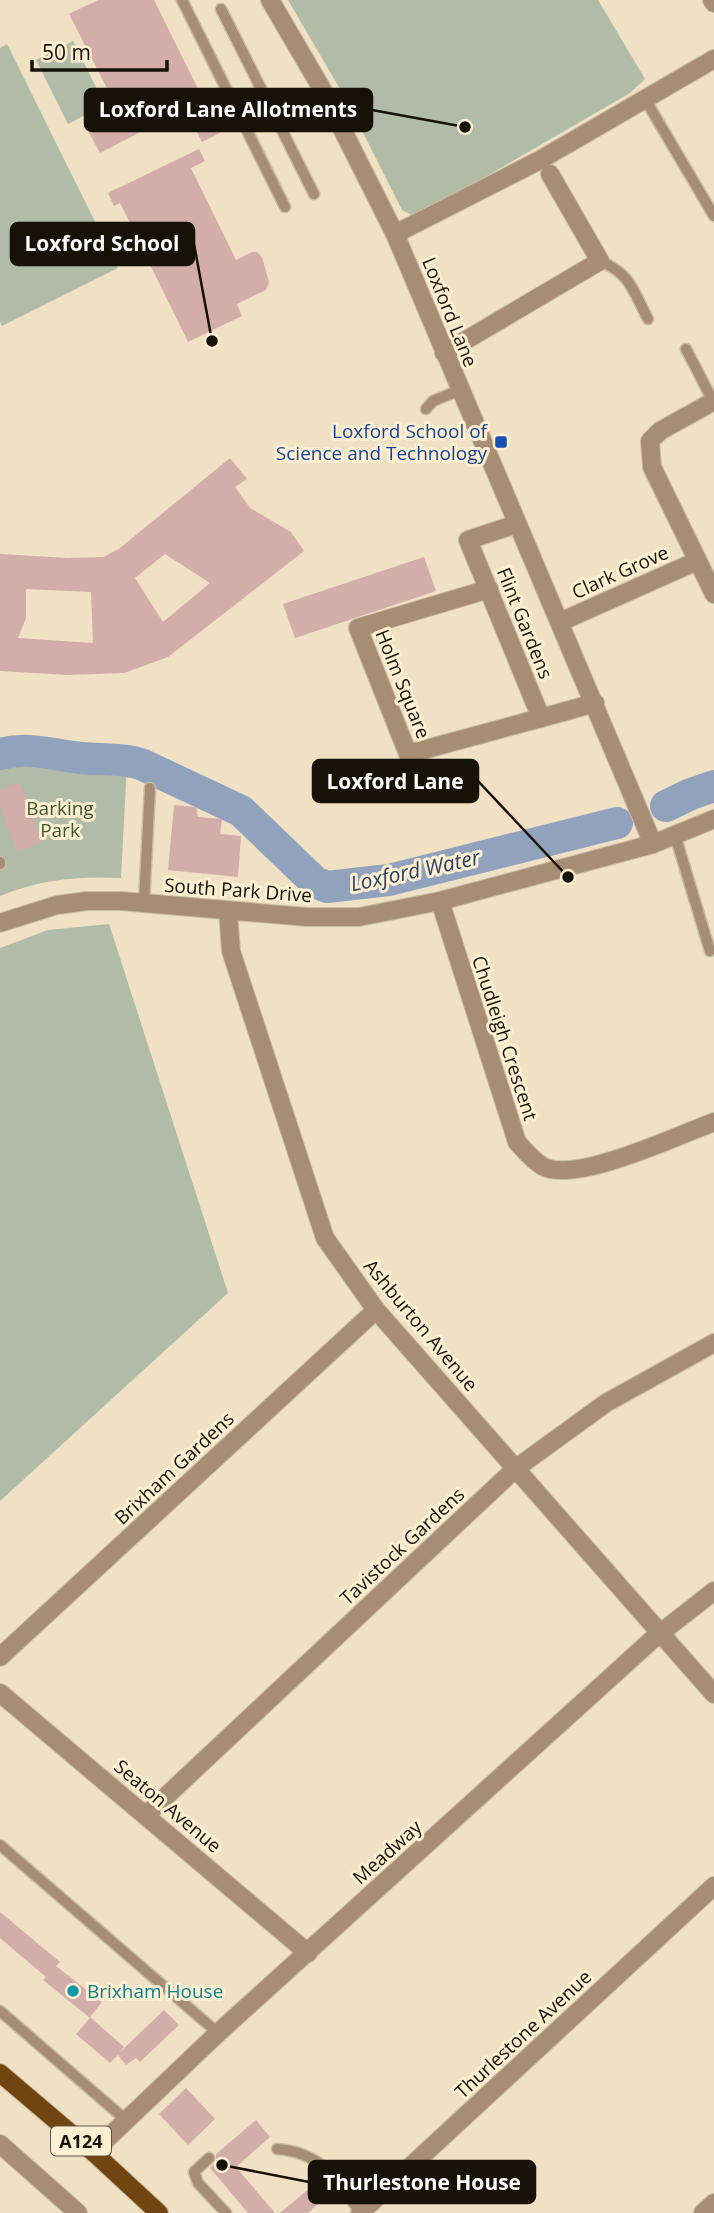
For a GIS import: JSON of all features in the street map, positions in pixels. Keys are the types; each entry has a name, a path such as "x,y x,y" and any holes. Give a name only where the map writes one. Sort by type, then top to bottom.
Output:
{"main road":[{"name":"A124","path":"0,2073 93,2152 159,2213"}],"street":[{"name":"Loxford Lane","path":"270,0 322,89 395,234 653,844"},
{"path":"395,234 540,160 714,59"},
{"path":"444,353 600,261 550,174"},
{"path":"714,401 660,431 650,441 652,467 714,594"},
{"name":"Flint Gardens","path":"517,524 468,540 541,718"},
{"name":"Clark Grove","path":"560,622 697,561"},
{"name":"Holm Square","path":"489,589 358,628 408,754 541,718"},
{"path":"541,718 595,704"},
{"name":"South Park Drive","path":"0,923 57,905 87,901 144,903 307,917 359,917 440,901 653,844 714,819"},
{"name":"Chudleigh Crescent","path":"440,901 517,1142 529,1156 546,1168 556,1170 567,1172 591,1168 714,1122"},
{"name":"Ashburton Avenue","path":"228,911 231,951 325,1238 376,1310 714,1694"},
{"name":"Brixham Gardens","path":"0,1657 376,1310"},
{"name":"Tavistock Gardens","path":"146,1815 515,1469 606,1403 714,1343"},
{"name":"Meadway","path":"93,2152 218,2033 660,1632 714,1591"},
{"name":"Seaton Avenue","path":"0,1693 308,1952"},
{"name":"Thurlestone Avenue","path":"360,2213 714,1886"},
{"path":"0,2144 78,2213"},
{"path":"703,2213 714,2203"}],"lane":[{"path":"183,0 285,207"},
{"path":"221,9 314,194"},
{"path":"247,130 322,89"},
{"path":"645,99 714,216"},
{"path":"600,261 618,269 628,281 648,319"},
{"path":"686,349 714,401"},
{"path":"426,409 433,401 460,390"},
{"path":"144,903 150,788"},
{"path":"674,835 710,951"},
{"path":"0,1845 218,2033"},
{"path":"0,2011 127,2121"},
{"path":"277,2149 296,2151 319,2163 337,2179 360,2213"},
{"path":"209,2158 194,2172 195,2178 226,2213"}],"green space":[{"path":"288,0 598,0 645,79 630,93 416,217 402,210 347,101"},
{"path":"73,41 105,105 68,124 36,60"},
{"path":"7,44 118,268 2,326 0,48"},
{"name":"Barking Park","path":"26,753 82,763 127,764 121,878 60,880 0,896 0,760"},
{"path":"109,924 228,1293 0,1501 0,948 48,930"}],"building":[{"path":"98,0 154,0 220,133 202,142 185,109 100,153 84,123 116,106 69,14"},
{"path":"199,149 205,161 191,168 236,260 257,252 262,257 269,282 266,290 237,304 242,316 188,342 120,203 114,206 108,193"},
{"path":"230,458 247,479 235,487 250,508 291,532 304,551 168,657 124,673 67,675 0,671 0,554 104,557 120,548","holes":["165,554 210,583 163,622 135,578","26,589 91,592 93,643 18,638 26,618"]},
{"path":"424,557 436,591 295,638 283,604"},
{"path":"20,782 42,842 17,852 0,806 0,790"},
{"path":"174,805 196,807 198,817 222,819 220,834 241,836 238,877 168,870"},
{"name":"Brixham House","path":"0,1912 60,1962 56,1966 102,2002 90,2017 124,2047 119,2053 164,2010 179,2025 140,2062 136,2058 126,2065 118,2055 110,2063 76,2034 90,2018 43,1980 46,1977 0,1938"},
{"path":"186,2088 215,2119 188,2145 159,2114"},
{"path":"256,2120 270,2137 236,2167 275,2213 248,2213 210,2168 216,2161 216,2154"},
{"path":"318,2181 329,2194 308,2213 280,2213"}],"waterway":[{"name":"Loxford Water","path":"0,754 31,751 141,764 241,811 315,882 327,887 389,880 617,823"},
{"name":"Loxford Water","path":"666,806 714,786"}],"place":[{"name":"Loxford Lane Allotments","path":"465,127"},
{"name":"Loxford School","path":"212,341"},
{"name":"Loxford School of Science and Technology","path":"501,442"},
{"name":"Loxford Lane","path":"568,877"},
{"name":"Brixham House","path":"73,1991"},
{"name":"Thurlestone House","path":"222,2165"}]}
